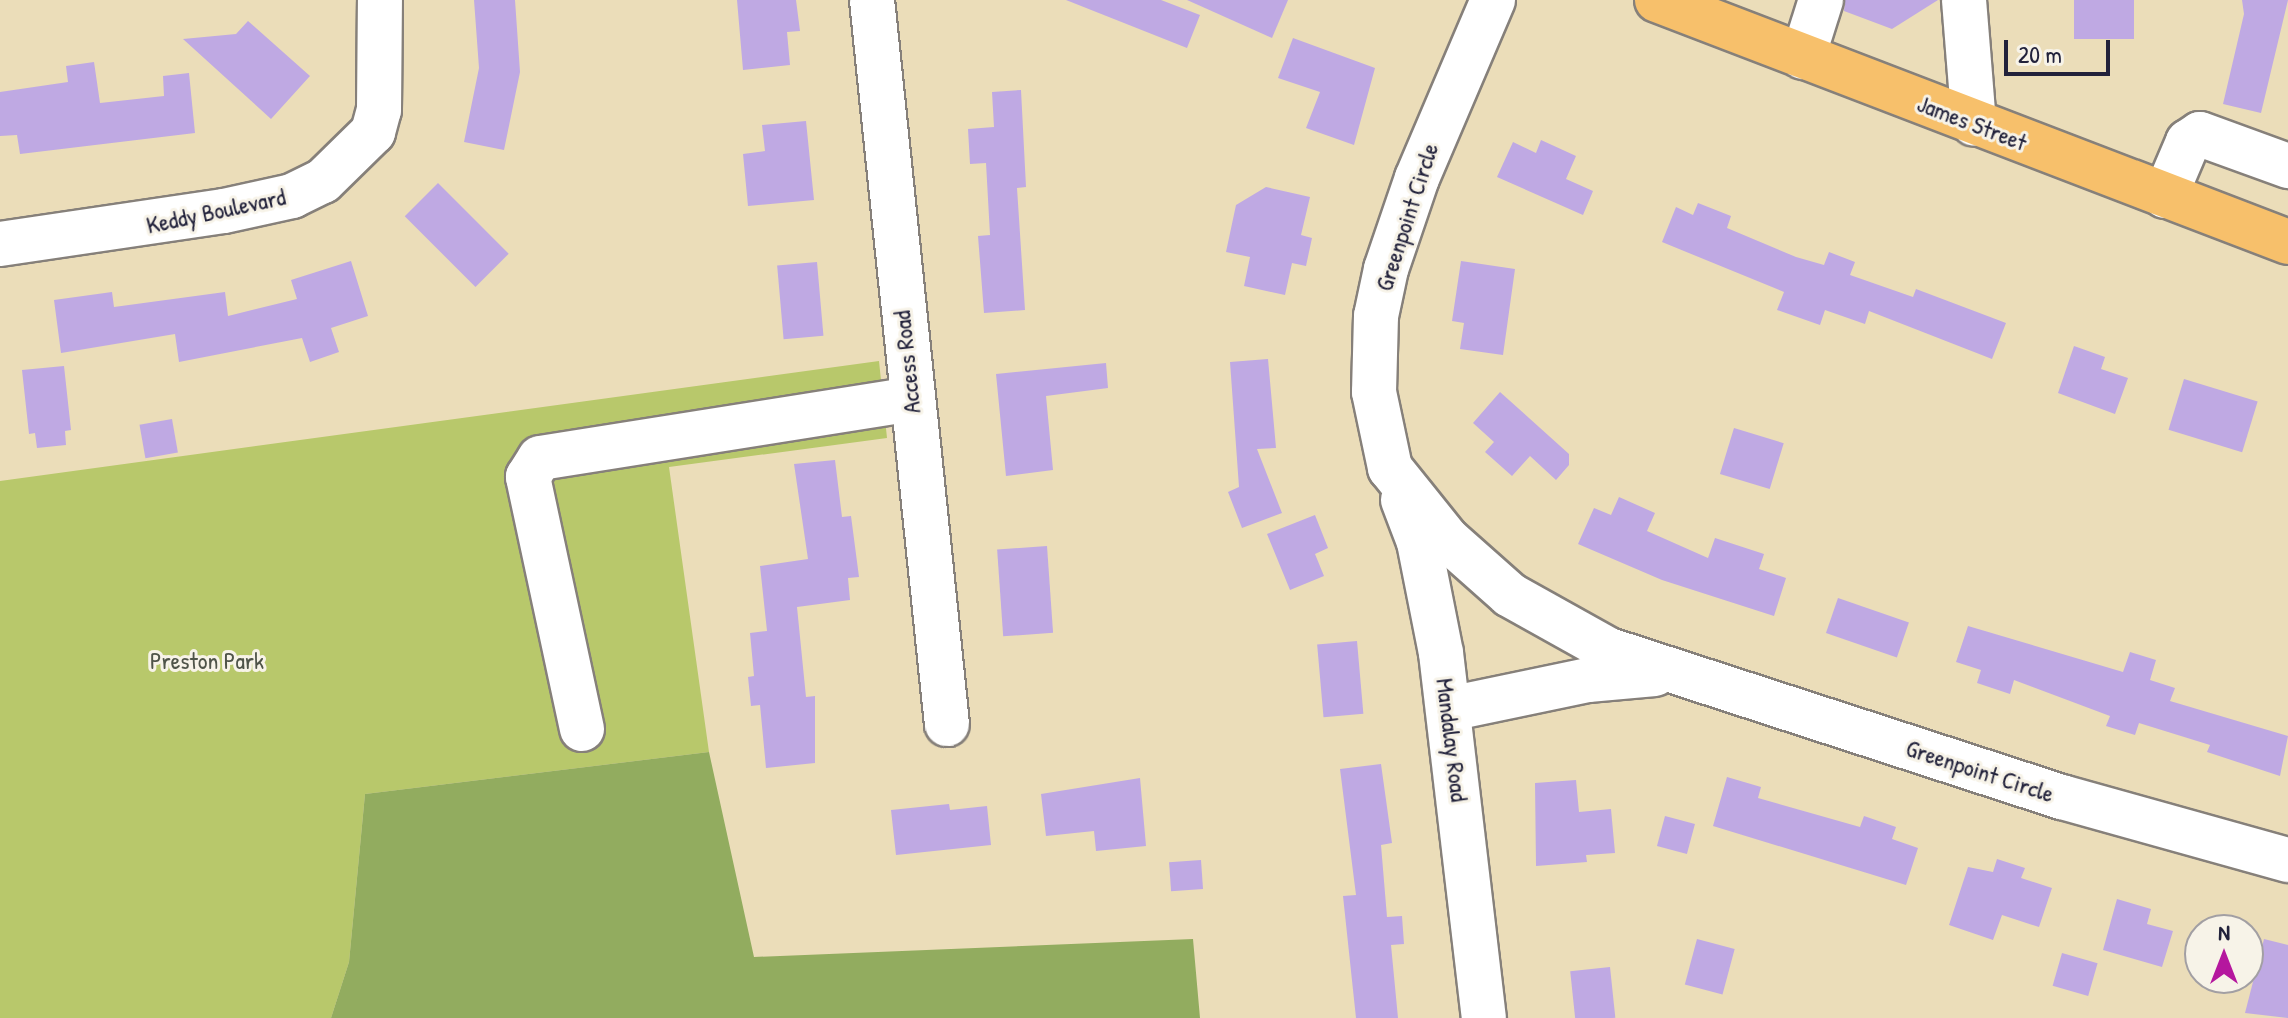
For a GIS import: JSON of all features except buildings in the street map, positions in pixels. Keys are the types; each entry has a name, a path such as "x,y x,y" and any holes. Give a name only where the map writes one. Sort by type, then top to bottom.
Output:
{"main road":[{"name":"James Street","path":"1693,7 1803,57 1974,124 2165,196 2286,234"}],"street":[{"name":"Keddy Boulevard","path":"0,244 224,211 292,196 323,181 360,151 373,132 379,110 380,0"},
{"name":"Access Road","path":"872,0 947,724"},
{"name":"Greenpoint Circle","path":"1493,0 1448,99 1386,269 1376,316 1374,392 1390,468 1447,539 1510,595 1577,636 1675,674 2062,797 2288,860"},
{"path":"1803,57 1821,0"},
{"path":"1964,0 1974,124"},
{"path":"2165,196 2188,142 2200,134 2288,166"},
{"path":"582,729 528,477 540,458 911,399"},
{"name":"Mandalay Road","path":"1390,468 1419,542 1449,709 1484,1018"},
{"name":"Greenpoint Circle","path":"1449,709 1588,680 1675,674"}],"green space":[{"name":"Preston Park","path":"879,361 887,438 669,467 709,752 365,794 349,962 331,1018 0,1018 0,481"},
{"path":"709,752 754,957 1193,939 1200,1018 331,1018 349,962 365,794"}]}
